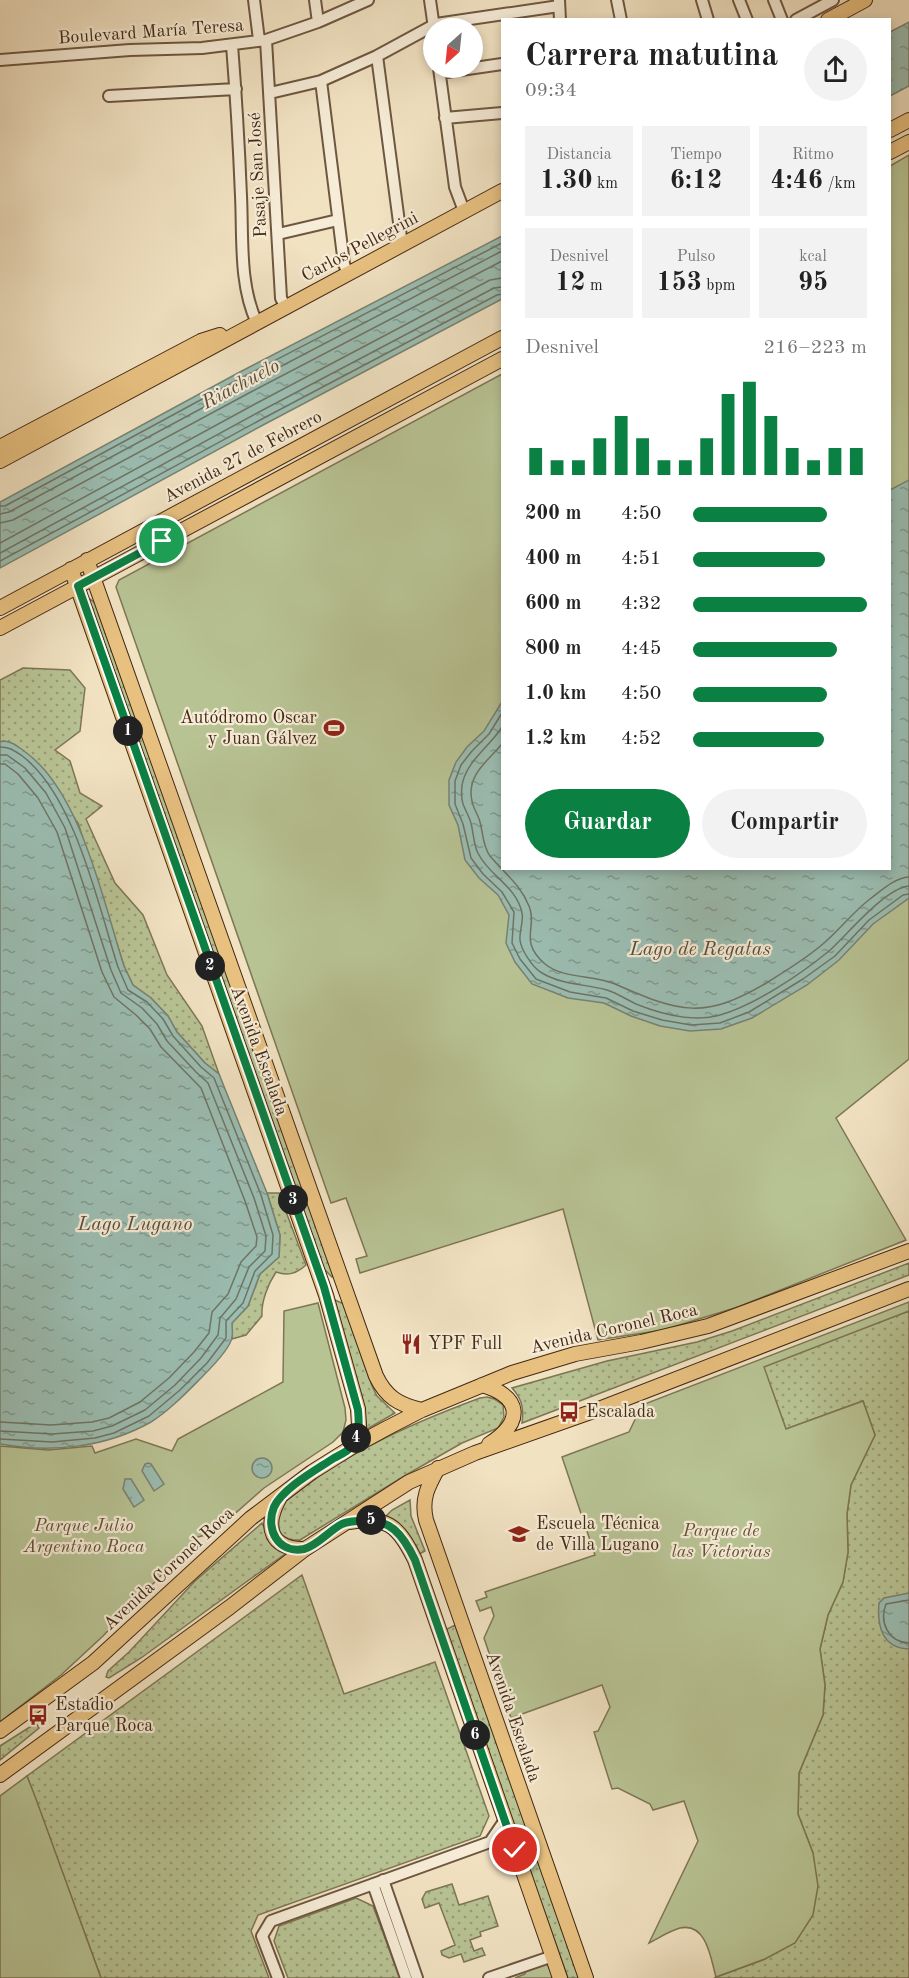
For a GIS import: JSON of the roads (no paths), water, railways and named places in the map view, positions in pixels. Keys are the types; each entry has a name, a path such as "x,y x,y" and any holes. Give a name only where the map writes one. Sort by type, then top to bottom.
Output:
{"main road":[{"path":"834,16 853,0"},
{"path":"834,16 864,0"},
{"path":"891,129 909,120"},
{"path":"891,151 909,141"},
{"name":"Carlos Pellegrini","path":"0,461 501,192"},
{"name":"Carlos Pellegrini","path":"0,447 201,341 219,335 234,335"},
{"name":"Avenida 27 de Febrero","path":"0,608 501,339"},
{"name":"Avenida 27 de Febrero","path":"0,628 501,360"},
{"name":"Avenida Escalada","path":"87,560 345,1290 382,1387 391,1399 422,1410"},
{"name":"Avenida Escalada","path":"71,569 326,1295 358,1410 359,1426 352,1447"},
{"name":"Avenida Coronel Roca","path":"0,1731 93,1663 227,1538 279,1497 312,1472 352,1447 422,1410 512,1373 549,1361 708,1326 909,1251"},
{"path":"0,1775 230,1607 305,1549 389,1494 438,1468 475,1453 591,1412 909,1289"},
{"path":"326,1295 345,1290"},
{"path":"475,1453 501,1436 514,1415 510,1400 505,1395 482,1385"},
{"name":"Avenida Escalada","path":"438,1468 425,1495 424,1511 458,1615 586,1978"},
{"path":"279,1497 271,1518 270,1526 273,1535 284,1545 293,1549 305,1549"},
{"path":"344,1523 377,1519 388,1525 403,1539 416,1564 560,1978"},
{"path":"416,1564 425,1556 432,1558 444,1592 453,1600"},
{"path":"416,1564 427,1577 441,1612 447,1617 458,1615"}],"street":[{"name":"Pasaje San José","path":"254,0 270,93 281,298 286,308"},
{"path":"315,0 318,22"},
{"name":"Boulevard María Teresa","path":"0,60 232,45 262,40 318,22 368,0"},
{"path":"430,0 432,18"},
{"path":"618,0 621,18"},
{"path":"702,0 707,18"},
{"path":"739,0 746,18"},
{"path":"774,0 781,18"},
{"path":"800,18 833,0"},
{"path":"480,18 559,3 560,18"},
{"path":"270,93 321,81 423,32"},
{"path":"232,45 243,246 248,301 257,323"},
{"path":"377,56 402,245"},
{"path":"483,66 501,64"},
{"path":"440,78 454,187 464,212"},
{"path":"321,81 344,264 348,274"},
{"path":"109,96 236,89"},
{"path":"445,118 501,112"},
{"path":"278,234 338,220"},
{"path":"490,1842 505,1820"},
{"path":"278,1978 262,1935 271,1921 279,1916 490,1842 515,1850"},
{"path":"378,1882 406,1978"},
{"path":"378,1882 417,1978"},
{"path":"489,1978 552,1956"}],"water":[{"path":"909,22 909,86 891,95 891,31"},
{"name":"Riachuelo","path":"501,237 501,300 0,568 0,502 238,373"},
{"name":"Lago de Regatas","path":"909,480 909,898 873,924 839,960 807,985 752,1018 721,1029 690,1031 660,1026 604,1003 568,998 532,984 515,962 506,943 509,915 498,895 479,878 465,860 458,825 449,805 449,780 456,762 467,747 484,731 501,704 501,870 891,870 891,489"},
{"name":"Lago Lugano","path":"4,741 24,751 44,769 61,792 88,849 124,966 133,985 151,998 168,1016 177,1032 205,1063 219,1074 267,1193 280,1235 279,1257 260,1274 248,1306 232,1323 231,1341 228,1346 206,1373 171,1407 151,1422 115,1438 58,1448 0,1444 0,742"},
{"path":"262,1458 269,1461 272,1468 269,1475 262,1478 255,1475 252,1468 255,1461"},
{"path":"148,1463 164,1484 154,1491 142,1471"},
{"path":"125,1479 131,1479 144,1500 134,1507 123,1489"},
{"path":"909,1593 909,1649 893,1645 883,1634 879,1620 879,1603 884,1598"}],"place":[{"name":"Autódromo Oscar y Juan Gálvez","path":"334,728"},
{"name":"YPF Full","path":"411,1344"},
{"name":"Escalada","path":"569,1412"},
{"name":"Escuela Técnica de Villa Lugano","path":"519,1534"},
{"name":"Estadio Parque Roca","path":"38,1715"}],"park label":[{"name":"Parque Julio Argentino Roca","path":"84,1536"},
{"name":"Parque de las Victorias","path":"721,1541"}]}
